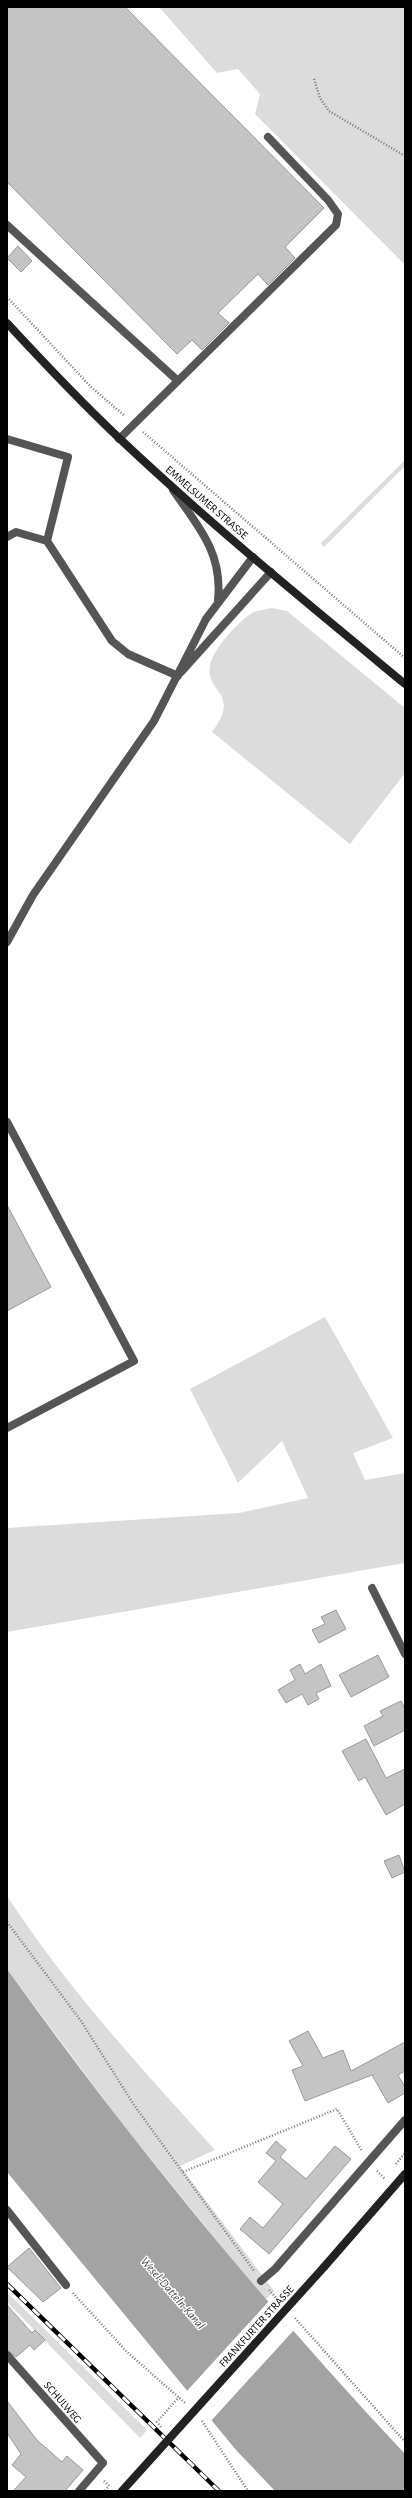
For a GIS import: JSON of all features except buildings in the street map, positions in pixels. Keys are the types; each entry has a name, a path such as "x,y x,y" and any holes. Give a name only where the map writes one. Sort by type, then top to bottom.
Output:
{"street":[{"path":"120,439 336,224 338,214 328,200 268,137"},
{"path":"7,225 178,380"},
{"name":"EMMELSUMER STRASSE","path":"7,323 68,389 120,439 270,572 405,684"},
{"path":"7,439 68,457 47,541"},
{"path":"167,481 208,541 216,557 219,574 218,601"},
{"path":"7,537 16,532 47,541 112,641 128,654 178,676"},
{"path":"7,942 33,895 154,721 178,676 190,647 218,601 253,557"},
{"path":"178,676 270,572"},
{"path":"7,1122 134,1361 7,1428"},
{"path":"372,1588 405,1654"},
{"path":"261,2281 275,2269 405,2120"},
{"name":"FRANKFURTER STRASSE","path":"122,2491 324,2267 405,2174"},
{"path":"7,2210 66,2285"},
{"name":"SCHULWEG","path":"7,2355 103,2463 79,2491"}],"path":[{"path":"314,79 320,98 329,111 405,156"},
{"path":"7,297 91,387 405,658"},
{"path":"7,1922 81,2021 134,2105 261,2281 282,2304"},
{"path":"183,2172 337,2109 369,2162 393,2188"},
{"path":"66,2285 126,2351 189,2407"},
{"path":"292,2315 405,2442"},
{"path":"162,2426 157,2422 179,2397"},
{"path":"198,2417 208,2428 248,2491"},
{"path":"105,2491 109,2486"}],"shaded area":[{"path":"159,7 405,7 405,265 255,114 260,94 238,69 217,73"},
{"path":"405,460 405,466 324,547 321,543"},
{"path":"272,608 287,611 405,708 405,773 350,844 212,732 224,709 223,701 212,682 210,675 212,658 228,635 248,616 254,612"},
{"path":"325,1317 393,1438 353,1453 365,1480 405,1473 405,1563 7,1632 7,1528 239,1513 308,1498 282,1441 238,1483 190,1389"},
{"path":"7,1896 30,1930 106,2027 215,2150 180,2166 274,2291 265,2300 124,2126 7,1969"},
{"path":"7,2292 147,2430 140,2438 7,2302"}],"water":[{"name":"Wesel-Datteln-Kanal","path":"7,1969 53,2032 149,2157 248,2279 405,2454 405,2491 275,2491 236,2450 7,2172"}],"pier":[{"path":"269,2301 294,2330 210,2422 186,2392"}],"railway":[{"path":"7,2284 219,2491"}]}
